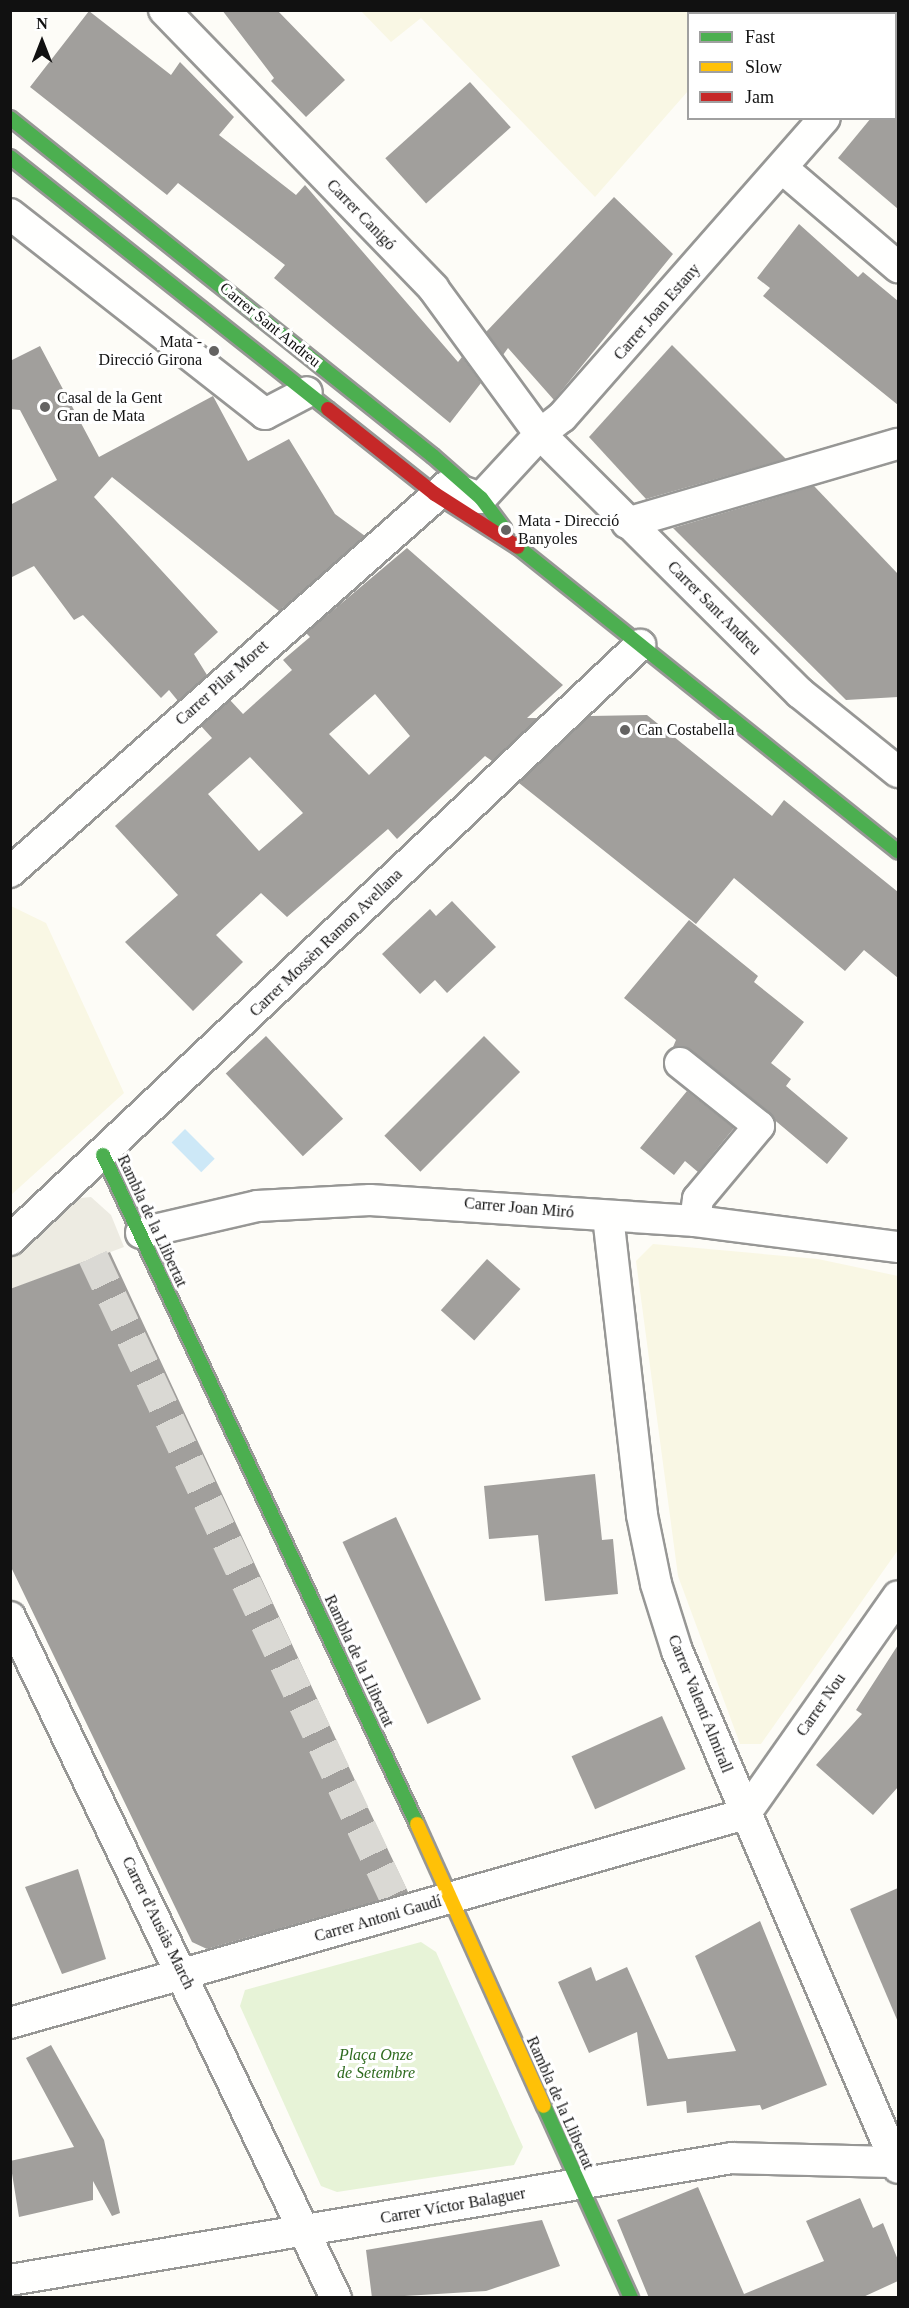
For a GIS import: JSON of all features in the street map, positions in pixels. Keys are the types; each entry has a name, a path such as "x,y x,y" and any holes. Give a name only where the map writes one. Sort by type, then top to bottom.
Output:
{"main road":[{"name":"Carrer Sant Andreu","path":"10,118 481,498 516,545"},
{"name":"Carrer Sant Andreu","path":"10,157 307,392 516,545 898,851"},
{"name":"Rambla de la Llibertat","path":"103,1155 450,1899 631,2298"}],"street":[{"name":"Carrer Canigó","path":"164,10 432,288 540,434"},
{"name":"Carrer Joan Estany","path":"481,498 540,434 592,386 823,120"},
{"path":"10,136 79,191 125,209"},
{"path":"782,168 898,267"},
{"name":"Carrer Sant Andreu","path":"10,214 265,414 307,392"},
{"path":"237,337 275,353 441,490 481,498"},
{"name":"Carrer Sant Andreu","path":"540,434 800,693 898,772"},
{"path":"627,523 898,444"},
{"name":"Carrer Pilar Moret","path":"10,872 441,490"},
{"name":"Carrer Mossèn Ramon Avellana","path":"10,1240 103,1155 640,645"},
{"path":"680,1063 759,1126 698,1199 695,1221"},
{"name":"Carrer Joan Miró","path":"141,1233 257,1206 325,1202 479,1204 608,1216 695,1221 898,1247"},
{"name":"Carrer Valentí Almirall","path":"608,1216 642,1515 656,1584 677,1651 745,1814 898,2164"},
{"name":"Carrer Nou","path":"745,1814 898,1596"},
{"name":"Carrer d'Ausiàs March","path":"10,1617 336,2298"},
{"name":"Carrer Antoni Gaudí","path":"10,2024 183,1975 398,1905 450,1899 745,1814"},
{"name":"Carrer Víctor Balaguer","path":"10,2280 732,2158 898,2164"}],"shaded area":[{"path":"361,11 759,11 687,12 687,92 595,197 421,18 391,42"},
{"path":"11,906 46,923 124,1093 11,1195"},
{"path":"91,1197 111,1215 124,1247 11,1289 10,1253 71,1199"},
{"path":"653,1244 818,1259 898,1276 898,1550 761,1744 740,1744 678,1576 636,1261"}],"green space":[{"name":"Plaça Onze de Setembre","path":"421,1942 436,1952 523,2147 514,2165 337,2192 321,2186 240,2006 245,1990"}],"water":[{"path":"185,1129 215,1159 201,1172 172,1142"}],"building":[{"path":"222,10 277,10 345,80 306,117 271,81 274,78"},
{"path":"89,11 171,75 180,62 234,117 219,135 296,195 305,185 458,362 462,357 481,383 450,423 274,278 285,265 178,183 167,195 30,87"},
{"path":"470,82 511,127 426,204 385,158"},
{"path":"898,118 898,209 838,158 869,120 897,120"},
{"path":"614,197 673,254 554,400 508,348 503,355 486,332"},
{"path":"799,224 858,277 863,272 898,301 898,405 763,296 770,288 757,278"},
{"path":"672,345 786,459 646,499 589,437"},
{"path":"40,346 99,457 213,396 248,461 289,439 335,514 365,536 279,611 112,477 94,497 218,632 194,654 207,675 178,701 169,690 161,698 83,615 74,620 34,566 10,578 10,505 57,480 20,410 10,409 10,361"},
{"path":"814,486 898,574 898,697 846,700 673,528"},
{"path":"407,548 563,685 527,718 538,718 492,761 485,756 397,839 388,829 287,917 261,893 216,935 243,962 193,1011 125,942 178,895 115,826 212,738 201,726 230,700 243,714 292,670 283,660 310,637 306,633","holes":["375,694 410,736 369,775 329,734","250,757 303,813 259,851 208,794"]},
{"path":"647,715 772,816 784,800 898,892 898,978 864,950 845,971 734,878 696,924 519,783 590,716"},
{"path":"452,901 496,947 447,993 435,980 420,994 382,954 430,909 436,916"},
{"path":"689,920 758,976 754,982 804,1022 771,1063 791,1079 786,1086 848,1138 827,1164 691,1050 673,1047 676,1040 624,998"},
{"path":"266,1036 343,1119 303,1156 226,1074"},
{"path":"484,1036 520,1072 420,1172 384,1136"},
{"path":"687,1091 734,1128 698,1172 685,1161 674,1175 640,1148"},
{"path":"110,1252 408,1892 207,1949 192,1942 10,1565 10,1289"},
{"path":"487,1259 520,1289 474,1340 441,1310"},
{"path":"595,1474 602,1540 613,1539 618,1594 545,1601 538,1535 489,1539 484,1486"},
{"path":"396,1517 481,1699 427,1724 343,1542"},
{"path":"898,1645 898,1787 873,1815 816,1765 862,1714 856,1710"},
{"path":"662,1716 686,1769 595,1809 572,1756"},
{"path":"78,1869 106,1959 62,1974 25,1887"},
{"path":"898,1888 898,2022 850,1909"},
{"path":"760,1921 827,2085 762,2110 760,2105 687,2113 686,2101 647,2106 637,2032 589,2053 558,1982 591,1967 596,1981 627,1967 668,2059 736,2051 695,1956"},
{"path":"51,2045 104,2140 120,2213 112,2216 93,2181 93,2200 19,2217 10,2161 74,2147 26,2058"},
{"path":"698,2187 744,2294 824,2261 806,2221 860,2198 873,2228 883,2223 898,2260 898,2281 861,2298 649,2298 617,2220"},
{"path":"542,2220 560,2266 486,2291 372,2298 366,2250"}],"tunnel":[{"path":"93,1257 394,1897"}],"traffic: fast":[{"path":"10,118 433,456 481,498 504,529"},
{"path":"10,157 328,409"},
{"path":"518,547 898,851"},
{"path":"103,1155 417,1824"},
{"path":"544,2106 631,2298"}],"traffic: slow":[{"path":"417,1824 544,2106"}],"traffic: jam":[{"path":"328,409 435,494 518,547"}],"place":[{"name":"Mata - Direcció Girona","path":"214,351"},
{"name":"Casal de la Gent Gran de Mata","path":"45,407"},
{"name":"Mata - Direcció Banyoles","path":"506,530"},
{"name":"Can Costabella","path":"625,730"}]}
